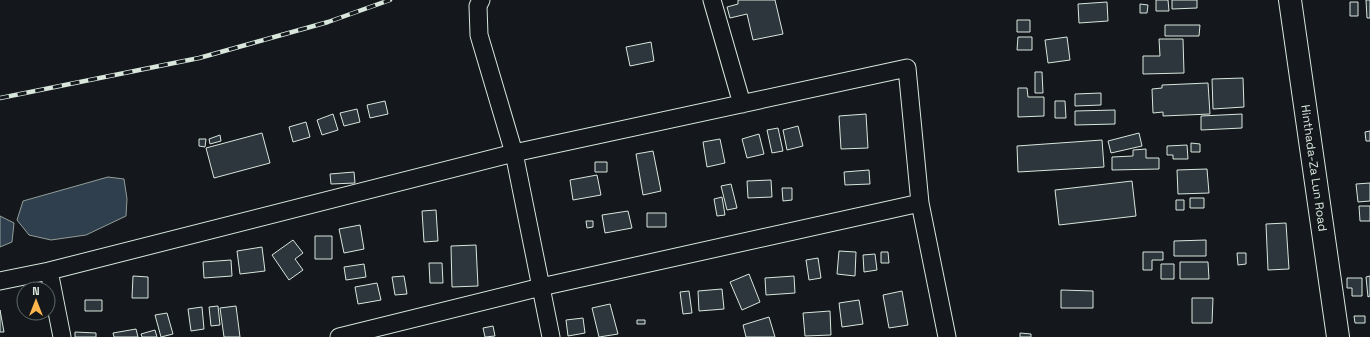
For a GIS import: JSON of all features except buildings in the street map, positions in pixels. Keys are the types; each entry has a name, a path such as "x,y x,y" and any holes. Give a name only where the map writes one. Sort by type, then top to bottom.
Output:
{"main road":[{"name":"Hinthada-Za Lun Road","path":"1290,0 1338,337"}],"street":[{"path":"481,0 478,6 479,35 514,153 551,337"},
{"path":"712,0 742,104"},
{"path":"0,281 49,271 514,153 907,68 920,203 947,337"},
{"path":"340,337 541,287 920,203"},
{"path":"49,271 62,337"}],"water":[{"path":"108,177 124,179 127,199 126,216 86,235 51,240 29,235 17,220 23,201"},
{"path":"0,216 14,223 12,242 0,247"}],"railway":[{"path":"0,98 199,58 328,22 390,0"}]}
